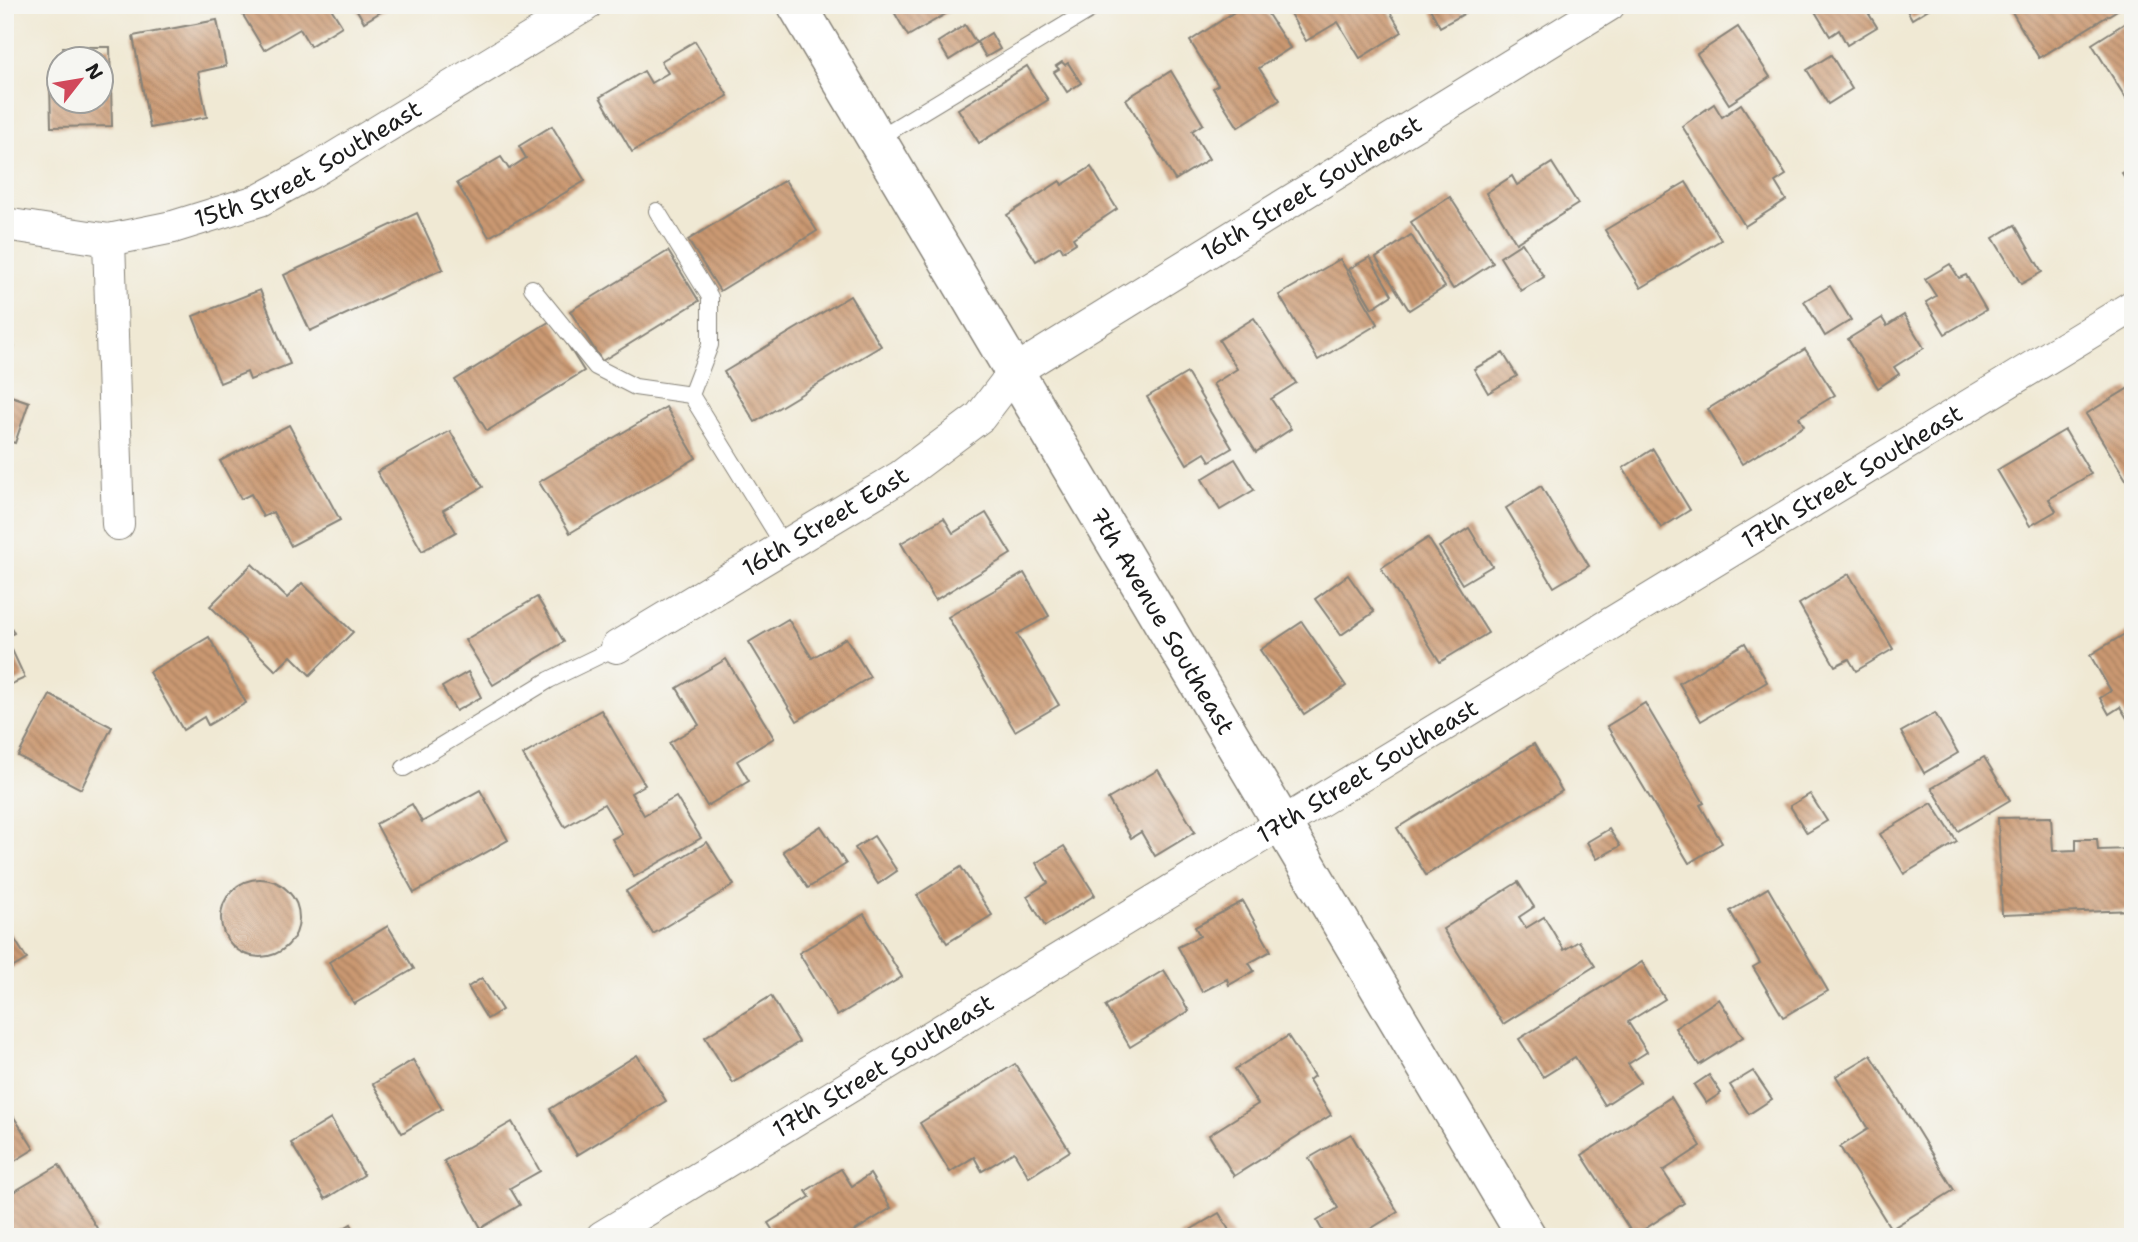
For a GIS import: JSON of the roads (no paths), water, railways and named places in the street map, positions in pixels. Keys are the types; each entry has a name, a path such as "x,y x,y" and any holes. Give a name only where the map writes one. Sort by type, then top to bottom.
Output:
{"street":[{"name":"15th Street Southeast","path":"5,224 109,240 173,227 260,200 313,171 586,5"},
{"name":"7th Avenue Southeast","path":"797,5 1527,1237"},
{"name":"16th Street Southeast","path":"1015,372 1609,5"},
{"path":"109,240 118,524"},
{"name":"17th Street Southeast","path":"601,1237 2133,306"},
{"name":"16th Street East","path":"617,646 900,477 980,416 1015,372"}],"lane":[{"path":"877,139 1098,5"},
{"path":"657,211 710,297 710,345 691,395"},
{"path":"532,288 596,367 635,387 691,395"},
{"path":"691,395 784,546"},
{"path":"404,768 549,680 617,646"}]}
